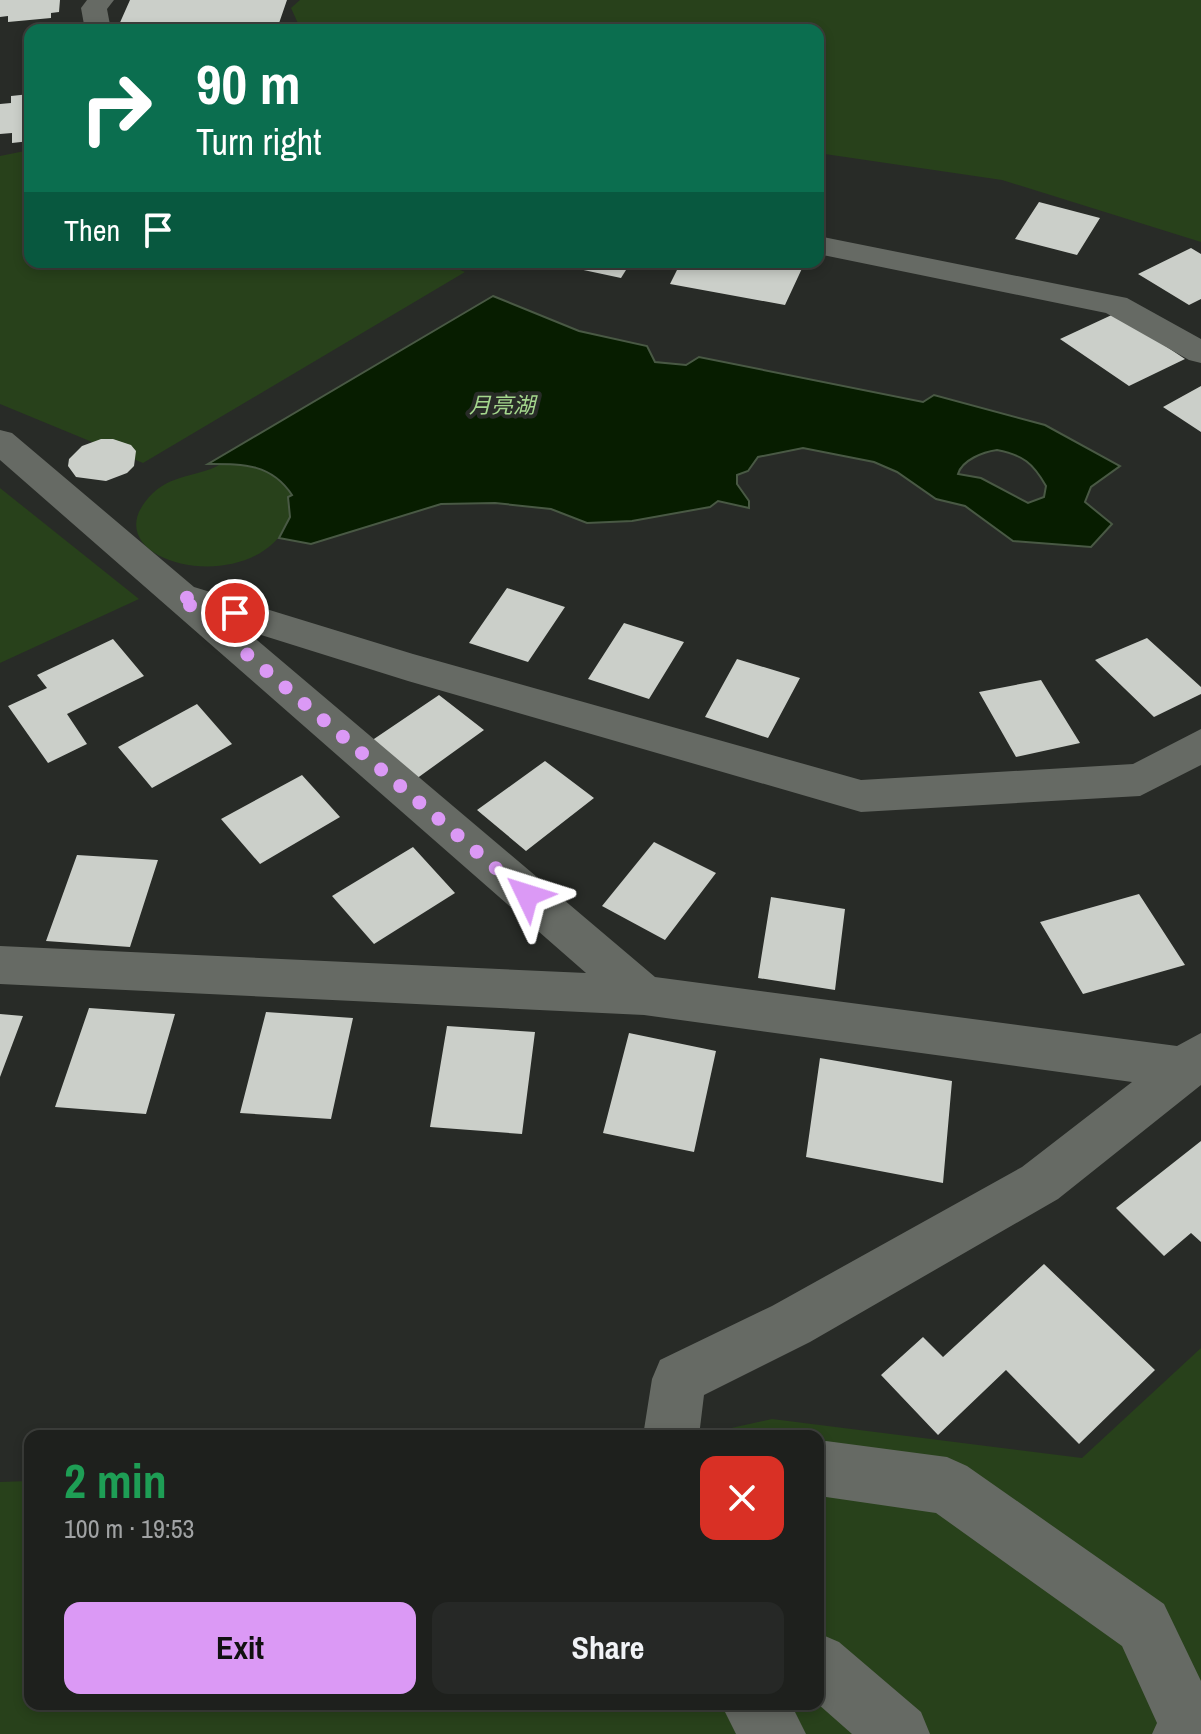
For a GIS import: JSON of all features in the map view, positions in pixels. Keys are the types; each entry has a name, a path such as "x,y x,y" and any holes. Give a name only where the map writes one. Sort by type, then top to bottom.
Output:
{"street":[{"path":"97,24 94,8 101,0"},
{"path":"824,246 1116,305 1201,353"},
{"path":"0,441 644,995"},
{"path":"178,595 408,667 861,796 1140,780 1201,745"},
{"path":"0,965 644,995 1193,1061"},
{"path":"672,1430 679,1379 791,1324 1040,1183 1193,1061"},
{"path":"824,1470 947,1486 1143,1625 1188,1722 1183,1734"},
{"path":"824,1668 899,1734"},
{"path":"757,1710 775,1734"}],"shaded area":[{"path":"300,0 1201,0 1201,242 1002,180 824,154 824,24 298,24 291,8"},
{"path":"24,151 24,268 455,268 465,272 143,463 0,404 0,156"},
{"path":"220,464 261,469 278,479 292,495 287,525 267,548 239,562 209,566 179,563 155,553 139,537 137,517 153,493 170,482"},
{"path":"0,488 139,599 0,663"},
{"path":"1201,1348 1201,1734 0,1734 0,1482 24,1481 24,1710 824,1710 824,1430 722,1430 772,1419 1082,1458"}],"water":[{"name":"月亮湖","path":"493,296 579,331 647,346 655,362 686,365 699,357 923,402 934,395 1045,425 1120,466 1091,487 1085,502 1112,524 1091,547 1013,541 965,506 936,499 897,472 874,462 803,448 758,457 748,471 737,475 737,484 749,501 749,508 718,501 710,507 632,521 587,523 551,509 495,503 441,504 311,544 279,538 290,517 288,497 292,495 275,477 244,465 208,464","holes":["997,450 1026,461 1037,471 1046,486 1044,497 1028,503 981,478 958,474 968,461 980,455"]}],"building":[{"path":"0,0 60,0 59,12 51,13 51,18 8,22 8,16 0,17"},
{"path":"130,0 287,0 279,24 119,24"},
{"path":"24,95 24,142 12,143 12,133 0,134 0,104 11,103 11,96"},
{"path":"1039,202 1100,218 1077,255 1015,239"},
{"path":"1191,248 1201,254 1201,299 1189,305 1138,274"},
{"path":"574,268 627,268 621,278"},
{"path":"678,268 802,268 785,305 670,284"},
{"path":"1116,313 1185,359 1129,386 1060,339"},
{"path":"1201,386 1201,432 1163,407"},
{"path":"101,439 131,445 136,451 134,466 127,473 106,481 76,477 68,466 69,459 82,446"},
{"path":"507,588 565,607 528,662 469,643"},
{"path":"624,623 684,642 649,699 588,679"},
{"path":"1147,638 1201,687 1201,694 1154,717 1095,660"},
{"path":"113,639 144,676 67,714 87,744 48,763 8,706 47,688 37,675"},
{"path":"737,659 800,678 768,738 705,717"},
{"path":"1041,680 1080,743 1016,757 979,692"},
{"path":"439,695 484,730 416,779 371,741"},
{"path":"197,704 232,744 152,788 118,747"},
{"path":"545,761 594,798 526,851 477,810"},
{"path":"302,775 340,817 260,864 221,819"},
{"path":"654,842 716,873 665,940 602,906"},
{"path":"413,847 455,893 374,944 332,896"},
{"path":"77,855 158,860 130,947 46,941"},
{"path":"1139,894 1185,965 1083,994 1040,922"},
{"path":"771,897 845,909 835,990 758,978"},
{"path":"89,1008 175,1014 146,1114 55,1107"},
{"path":"266,1012 353,1018 331,1119 240,1113"},
{"path":"0,1014 23,1016 0,1077"},
{"path":"447,1026 535,1032 522,1134 430,1127"},
{"path":"629,1033 716,1051 694,1152 603,1133"},
{"path":"820,1058 952,1081 943,1183 806,1157"},
{"path":"1201,1141 1201,1242 1191,1233 1164,1256 1116,1208"},
{"path":"1044,1264 1155,1370 1079,1444 1006,1370 938,1435 881,1375 923,1337 943,1357"}],"route":[{"path":"235,613 178,595 527,895"}]}
